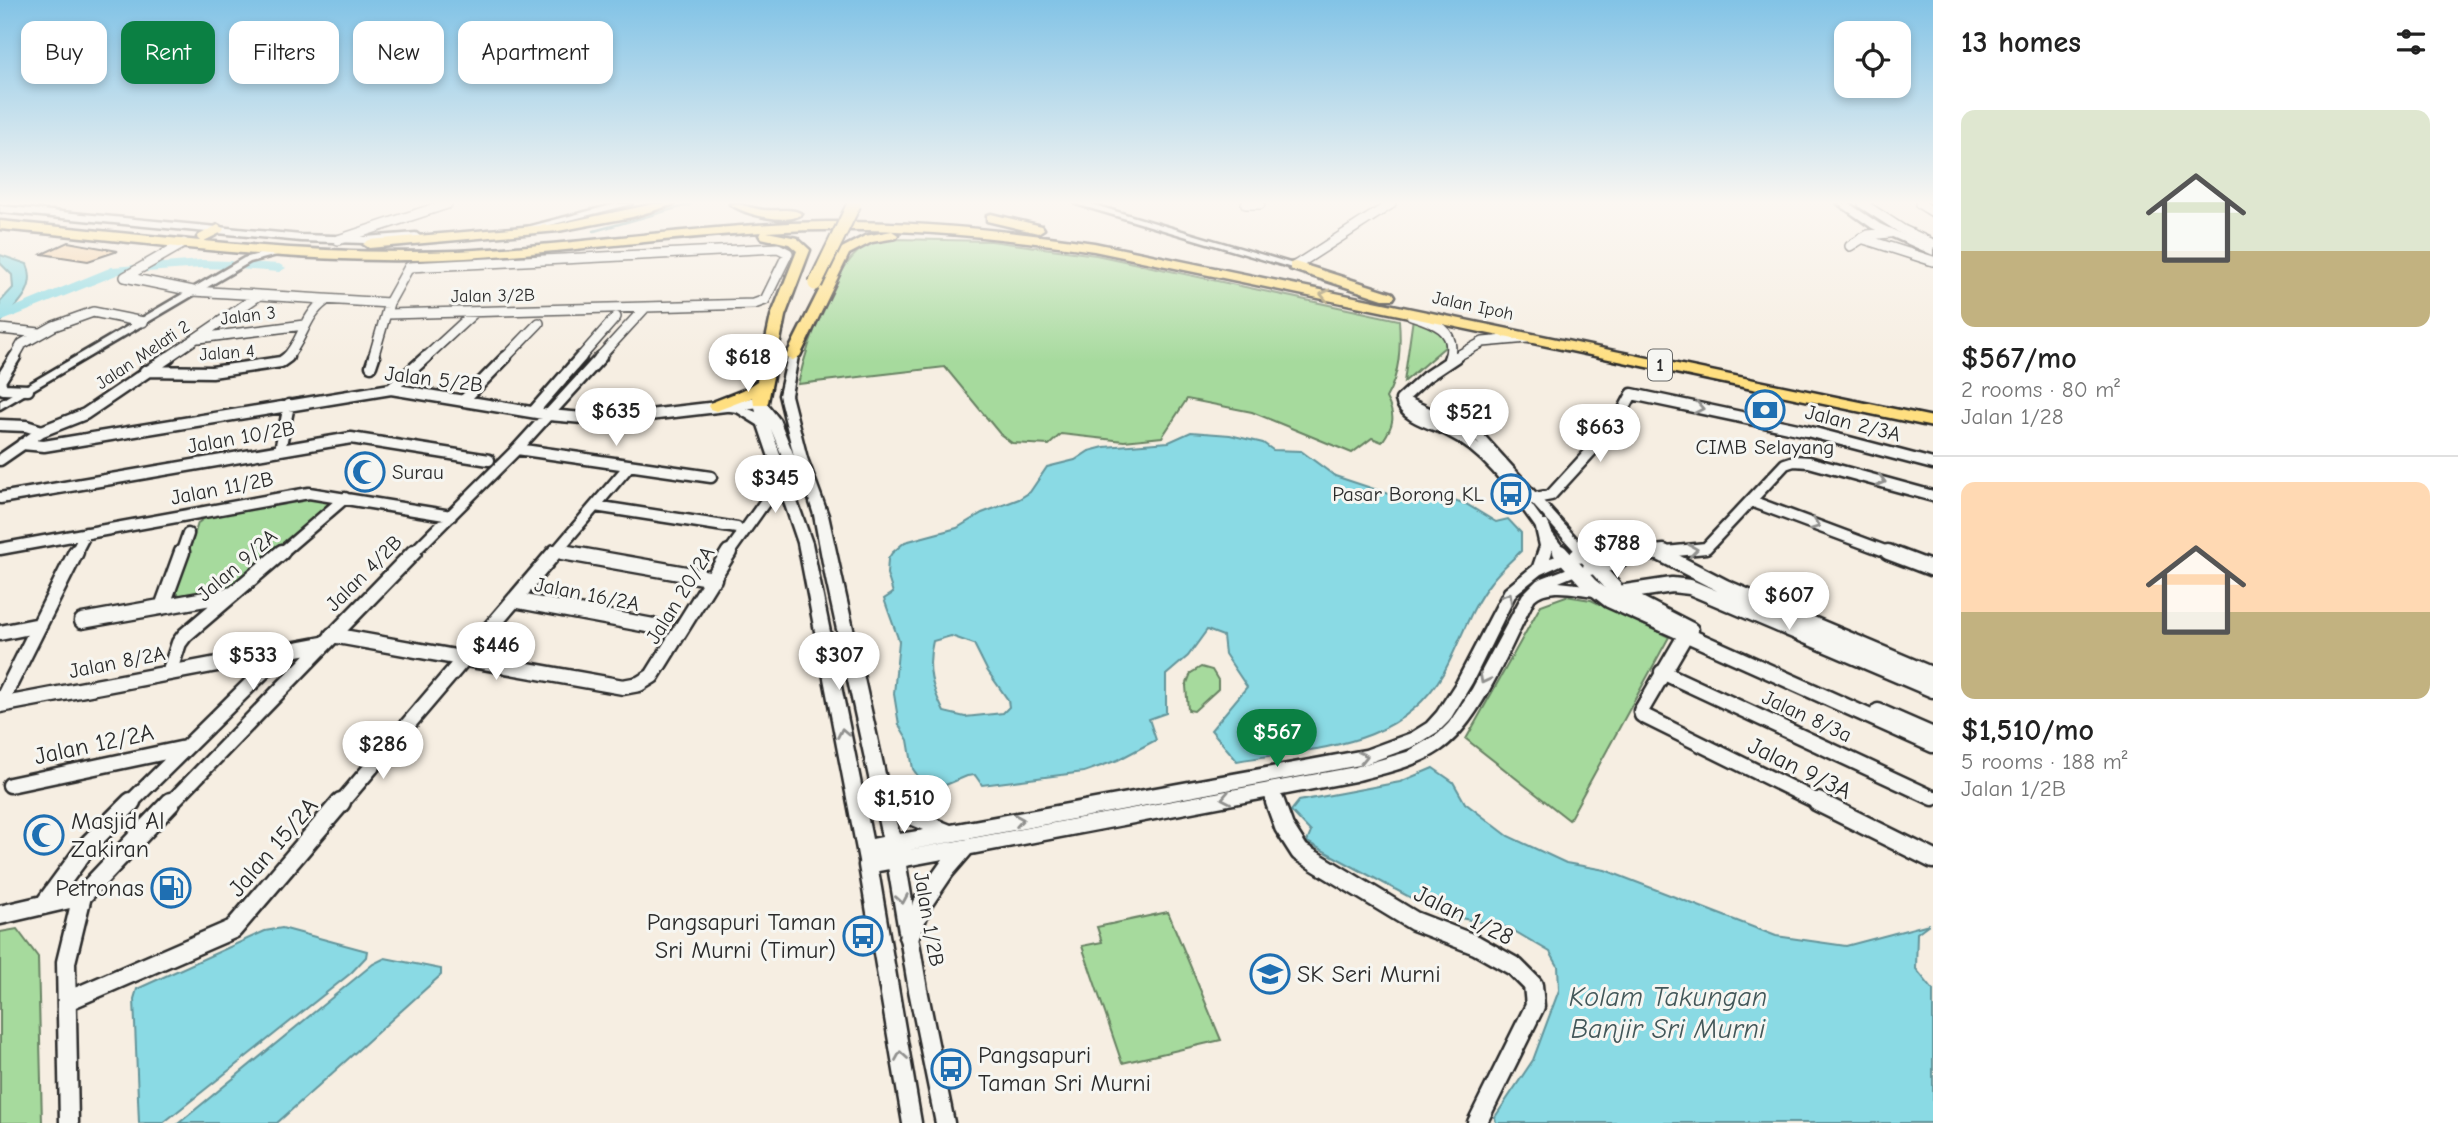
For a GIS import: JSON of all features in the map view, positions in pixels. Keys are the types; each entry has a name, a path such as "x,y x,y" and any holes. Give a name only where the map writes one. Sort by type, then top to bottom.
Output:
{"highway":[{"name":"Jalan Ipoh","path":"326,256 411,262 465,256"},
{"path":"760,402 778,327 778,316 801,256"},
{"path":"793,355 794,334 820,256"},
{"path":"778,327 824,256"},
{"path":"793,355 842,256"},
{"path":"1134,256 1138,257"},
{"name":"Jalan Ipoh","path":"1135,256 1390,302 1932,418"},
{"name":"Jalan Ipoh","path":"1204,256 1291,271 1390,302 1531,338 1932,418"},
{"path":"716,407 750,393 764,383"}],"street":[{"path":"159,256 127,275 127,278 193,291 389,303"},
{"path":"0,407 193,291 245,256"},
{"path":"371,366 389,303 411,262 548,256"},
{"path":"765,300 786,256"},
{"path":"1245,256 1291,271 1313,256"},
{"name":"Jalan Melati 2","path":"0,460 42,431 86,414 258,296"},
{"name":"Jalan 3/2B","path":"388,314 754,304 765,300"},
{"path":"304,326 311,311 325,301"},
{"path":"1390,302 1449,334 1454,348 1448,362"},
{"name":"Jalan 4/2B","path":"82,896 328,639 517,449 645,308"},
{"path":"28,390 3,389 0,382 22,344 40,333 72,318 93,312 142,322"},
{"path":"391,390 475,312"},
{"path":"533,412 617,317"},
{"path":"464,400 538,323"},
{"name":"Jalan 3","path":"195,338 304,326"},
{"name":"Jalan 4","path":"145,372 212,372 268,365 290,357 304,326"},
{"path":"0,329 40,333"},
{"path":"1531,338 1481,343 1448,362 1405,394 1401,400 1402,406 1410,413 1468,441 1522,499 1595,591"},
{"name":"Jalan 1/2B","path":"793,355 785,395 821,514 894,851 945,1123"},
{"name":"Jalan 5/2B","path":"22,444 44,446 391,390 549,415 606,420 760,402"},
{"name":"Jalan 2/3A","path":"1537,499 1551,495 1616,424 1632,394 1807,431 1933,464"},
{"path":"1401,400 1478,436 1619,593 1690,629 1933,735"},
{"path":"760,402 774,419 800,484 814,495"},
{"path":"760,402 763,423 805,543 820,607 912,1123"},
{"path":"280,450 289,405"},
{"path":"716,407 739,408 763,423"},
{"path":"0,425 26,426 42,431"},
{"name":"Jalan 10/2B","path":"0,498 351,438 489,460"},
{"path":"517,449 711,477"},
{"path":"894,851 965,847 1395,764 1424,752 1445,739 1462,719 1528,597 1542,583 1584,554 1605,552 1625,556 1706,548 1785,464 1794,461 1809,462 1933,496"},
{"name":"Jalan 15/2A","path":"67,1001 233,929 629,466"},
{"name":"Jalan 20/2A","path":"464,659 623,687 639,684 652,676 741,533 782,478"},
{"name":"Jalan 11/2B","path":"0,549 309,493 451,516"},
{"name":"Jalan 9/2A","path":"169,673 179,643 345,498"},
{"path":"1522,499 1537,499"},
{"path":"1751,501 1933,569"},
{"path":"595,506 737,528 741,533"},
{"path":"1540,567 1548,549 1542,524"},
{"path":"0,705 86,534"},
{"path":"162,607 188,534"},
{"path":"556,551 714,579"},
{"path":"1661,554 1725,587 1933,675"},
{"path":"866,857 894,851 951,832 1364,757 1394,748 1419,736 1446,712 1510,592 1523,578 1540,567 1571,564 1594,567 1615,563 1625,556"},
{"path":"1619,593 1672,585 1690,587 1933,690"},
{"path":"1528,597 1553,586 1595,591 1685,636 1933,745"},
{"path":"82,621 233,594"},
{"name":"Jalan 16/2A","path":"514,600 653,626"},
{"path":"0,632 40,625"},
{"path":"1647,718 1641,711 1685,636"},
{"path":"328,639 464,659"},
{"name":"Jalan 8/2A","path":"0,705 284,651 328,639"},
{"path":"44,905 88,845 284,651"},
{"name":"Jalan 8/3a","path":"1662,673 1933,798"},
{"name":"Jalan 9/3A","path":"1647,718 1933,859"},
{"name":"Jalan 12/2A","path":"10,785 186,748"},
{"name":"Jalan 1/28","path":"1270,790 1284,827 1300,852 1414,921 1476,945 1515,967 1532,985 1535,1006 1477,1123"},
{"path":"882,796 900,812 951,832"},
{"path":"909,938 923,903 945,870 965,847"},
{"path":"0,915 82,896 66,962 69,1123"}],"green space":[{"path":"853,256 1103,256 1399,320 1398,360 1386,398 1392,415 1391,425 1382,442 1372,438 1352,453 1252,412 1187,399 1162,437 1124,441 1061,434 1049,445 1012,443 1000,434 945,367 798,384 823,307"},
{"path":"1413,318 1439,331 1446,346 1404,382"},
{"path":"315,499 330,502 331,505 232,589 183,598 176,592 198,523 206,517 286,500"},
{"path":"1566,596 1591,600 1669,637 1569,820 1466,739 1541,605"},
{"path":"1201,667 1212,670 1218,680 1218,689 1194,711 1188,710 1186,686 1191,673"},
{"path":"1168,912 1221,1040 1122,1063 1082,946 1102,942 1097,927"},
{"path":"17,929 38,957 42,1123 0,1123 0,932"}],"water":[{"path":"0,256 4,256 27,264 30,281 24,296 0,323 0,302 13,288 12,275 0,263"},
{"path":"1191,432 1230,435 1263,443 1273,450 1301,451 1335,476 1398,497 1402,494 1429,500 1448,498 1466,504 1496,522 1508,519 1521,533 1521,551 1484,592 1444,672 1425,698 1404,717 1380,731 1325,747 1237,761 1211,730 1247,687 1225,654 1223,636 1207,630 1188,656 1166,675 1166,713 1149,719 1156,740 1118,760 1084,772 982,785 975,775 967,776 929,792 913,769 908,740 899,725 894,694 899,641 884,599 893,593 887,574 888,559 892,553 905,542 957,528 982,513 1019,499 1030,492 1047,467 1075,460 1089,451 1104,447 1169,442","holes":["951,636 974,644 987,670 1008,700 1009,707 1003,713 965,717 944,712 940,703 930,669 933,641"]},
{"name":"Kolam Takungan Banjir Sri Murni","path":"1433,768 1453,782 1465,803 1508,836 1566,863 1605,870 1776,936 1846,946 1929,924 1917,933 1916,969 1933,990 1933,1123 1496,1123 1495,1117 1533,1060 1559,990 1558,966 1550,952 1509,928 1441,914 1307,842 1311,832 1291,811 1299,801 1400,782"},
{"path":"282,928 367,951 366,957 351,973 163,1123 139,1123 134,999 137,989 265,931"},
{"path":"385,958 441,969 441,975 277,1123 179,1123 373,964"}],"building":[{"path":"58,256 102,256 88,261"}],"waterway":[{"path":"0,318 117,270 201,264 231,265"},
{"path":"244,266 279,268"}],"place":[{"name":"CIMB Selayang","path":"1765,410"},
{"name":"Surau","path":"365,472"},
{"name":"Pasar Borong KL","path":"1511,494"},
{"name":"Masjid Al Zakiran","path":"44,835"},
{"name":"Petronas","path":"171,888"},
{"name":"Pangsapuri Taman Sri Murni (Timur)","path":"863,936"},
{"name":"SK Seri Murni","path":"1270,974"},
{"name":"Pangsapuri Taman Sri Murni","path":"951,1069"}]}
